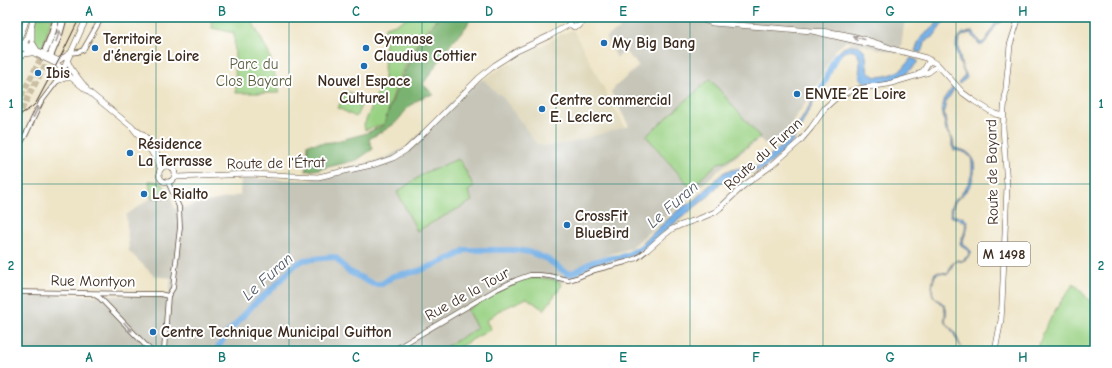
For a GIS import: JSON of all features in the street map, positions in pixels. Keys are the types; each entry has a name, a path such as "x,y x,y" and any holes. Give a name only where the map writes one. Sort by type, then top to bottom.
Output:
{"highway":[{"path":"46,49 57,17"},
{"path":"51,54 59,35 64,17"}],"main road":[{"path":"17,53 27,17"},
{"path":"64,68 87,17"},
{"path":"570,17 570,24"},
{"name":"Route de l'Étrat","path":"174,176 248,174 318,177 376,164 393,158 406,150 479,78 495,65 517,51 570,24 577,27 581,24 581,17"},
{"path":"694,17 712,23 825,31 856,37 896,50 921,56 938,65 963,93 995,114 1003,116"},
{"name":"Route de Bayard","path":"995,351 1001,320 1007,186 1003,116 1010,45 1019,17"},
{"path":"20,44 33,20"},
{"path":"33,20 32,42 37,50"},
{"path":"20,44 37,50 58,61 92,95"},
{"path":"20,44 32,53 64,68 71,78 133,129 147,138 163,168"},
{"path":"17,58 24,54 32,53"},
{"path":"58,61 70,53"},
{"path":"67,60 72,70 92,95"},
{"path":"917,75 923,71 930,60"},
{"name":"Route du Furan","path":"647,250 672,229 715,212 720,208 743,186 771,166 800,141 825,108 837,97 857,89 888,84 929,72 938,65"},
{"path":"57,81 71,78"},
{"path":"163,168 172,168 174,176 172,180 168,182 162,180 159,172 163,168"}],"street":[{"path":"70,53 83,50 102,17"},
{"path":"17,149 41,102 57,81 64,68"},
{"path":"164,351 168,296 173,288 180,227 178,207 168,182"},
{"name":"Rue de la Tour","path":"392,351 497,289 516,280 540,275 568,280 595,270 637,258 647,250"},
{"name":"Rue Montyon","path":"17,292 89,292 109,294 160,294 168,296"},
{"path":"89,292 100,298 151,351"},
{"path":"104,302 105,297 109,294"}],"shaded area":[{"path":"613,17 905,17 900,54 846,41 834,51 816,87 773,151 760,139 721,168 631,248 597,258 575,279 562,282 543,278 527,278 510,285 467,310 477,328 439,351 17,351 17,295 169,296 171,278 154,276 129,251 126,215 151,198 171,198 175,209 240,195 241,178 309,180 385,158 406,147 466,89 483,79 498,94 500,93 537,144 544,146 569,143 629,126 611,92 639,66 625,51 617,58 606,37 620,29"},
{"path":"905,17 935,17 934,20"},
{"path":"573,30 625,128 569,143 544,146 537,144 500,94 498,94 483,79 562,34"}],"green space":[{"path":"36,17 52,17 42,49 38,47 34,35"},
{"name":"Parc du Clos Bayard","path":"214,17 250,17 269,54 280,93 236,93 234,33 212,28 211,20"},
{"path":"407,17 437,17 419,40 398,80 384,124 365,130 364,125 381,85 384,84 385,27 399,23"},
{"path":"439,17 471,17 466,27 453,41 423,84 434,95 423,97 415,102 394,124 369,139 373,149 357,160 306,171 308,144 332,142 364,134 384,125 400,80 420,41"},
{"path":"710,79 760,137 725,162 718,163 691,188 646,136"},
{"path":"346,91 364,99 356,117 338,108"},
{"path":"458,159 474,187 468,191 472,201 417,231 397,192 426,172"},
{"path":"149,181 161,183 171,198 151,198"},
{"path":"527,278 549,279 557,281 562,285 544,310 527,298 498,311 486,321 491,329 452,351 439,351 477,328 467,310 510,285"},
{"path":"1074,283 1095,307 1095,351 1038,351 1047,324"}],"water":[{"path":"940,17 947,17 934,36 925,41 924,47 920,53 915,51 921,37 935,26"},
{"path":"1010,17 996,25 983,45 979,44 971,33 960,38 958,44 959,52 962,66 967,78 959,84 958,83 965,75 959,62 956,49 957,40 963,33 972,32 979,42 982,43 985,41 995,24"},
{"path":"851,45 859,46 865,51 868,70 874,76 884,76 901,70 911,58 917,60 917,63 906,74 897,79 880,84 869,84 861,79 859,71 860,60 856,53 849,51 842,54 833,63 792,143 786,150 762,170 736,175 719,184 710,195 645,248 642,243 678,210 694,200 723,173 746,167 757,167 790,139 821,86 833,58 843,48"},
{"path":"954,86 955,88 946,102 944,111 948,133 953,139 954,147 968,153 971,156 974,166 972,182 965,192 956,200 952,211 952,214 955,216 962,217 967,221 967,229 962,243 971,252 968,258 962,261 969,255 968,250 960,243 965,230 965,222 951,216 950,214 953,202 959,197 968,183 972,170 972,160 967,154 954,150 952,146 952,139 946,131 942,109 945,97"},
{"path":"957,260 962,261 954,263 948,274 938,273 935,276 932,290 932,284 935,273 937,272 948,273 951,265"},
{"path":"933,295 946,309 945,322 945,312 941,304"},
{"path":"945,322 954,331 961,347 952,331"}],"waterway":[{"name":"Le Furan","path":"818,95 836,56 838,55"},
{"name":"Le Furan","path":"216,351 225,336 253,305 273,288 295,265 304,260 333,257 336,258 348,271 373,284 382,284 393,276 419,271 456,256 465,250 516,250 529,252 547,259 568,274 578,271 593,262 627,255 649,242"}],"tunnel":[{"path":"17,104 44,52"},
{"path":"17,118 50,56"}],"tram line":[{"path":"17,116 30,109 36,103 80,17"},
{"path":"17,128 17,139"}],"place":[{"name":"My Big Bang","path":"604,43"},
{"name":"Territoire d'énergie Loire","path":"95,48"},
{"name":"Gymnase Claudius Cottier","path":"366,48"},
{"name":"Nouvel Espace Culturel","path":"364,66"},
{"name":"Ibis","path":"38,73"},
{"name":"ENVIE 2E Loire","path":"797,94"},
{"name":"Centre commercial E. Leclerc","path":"542,109"},
{"name":"Résidence La Terrasse","path":"130,153"},
{"name":"Le Rialto","path":"144,194"},
{"name":"CrossFit BlueBird","path":"567,225"},
{"name":"Centre Technique Municipal Guitton","path":"153,332"}]}
